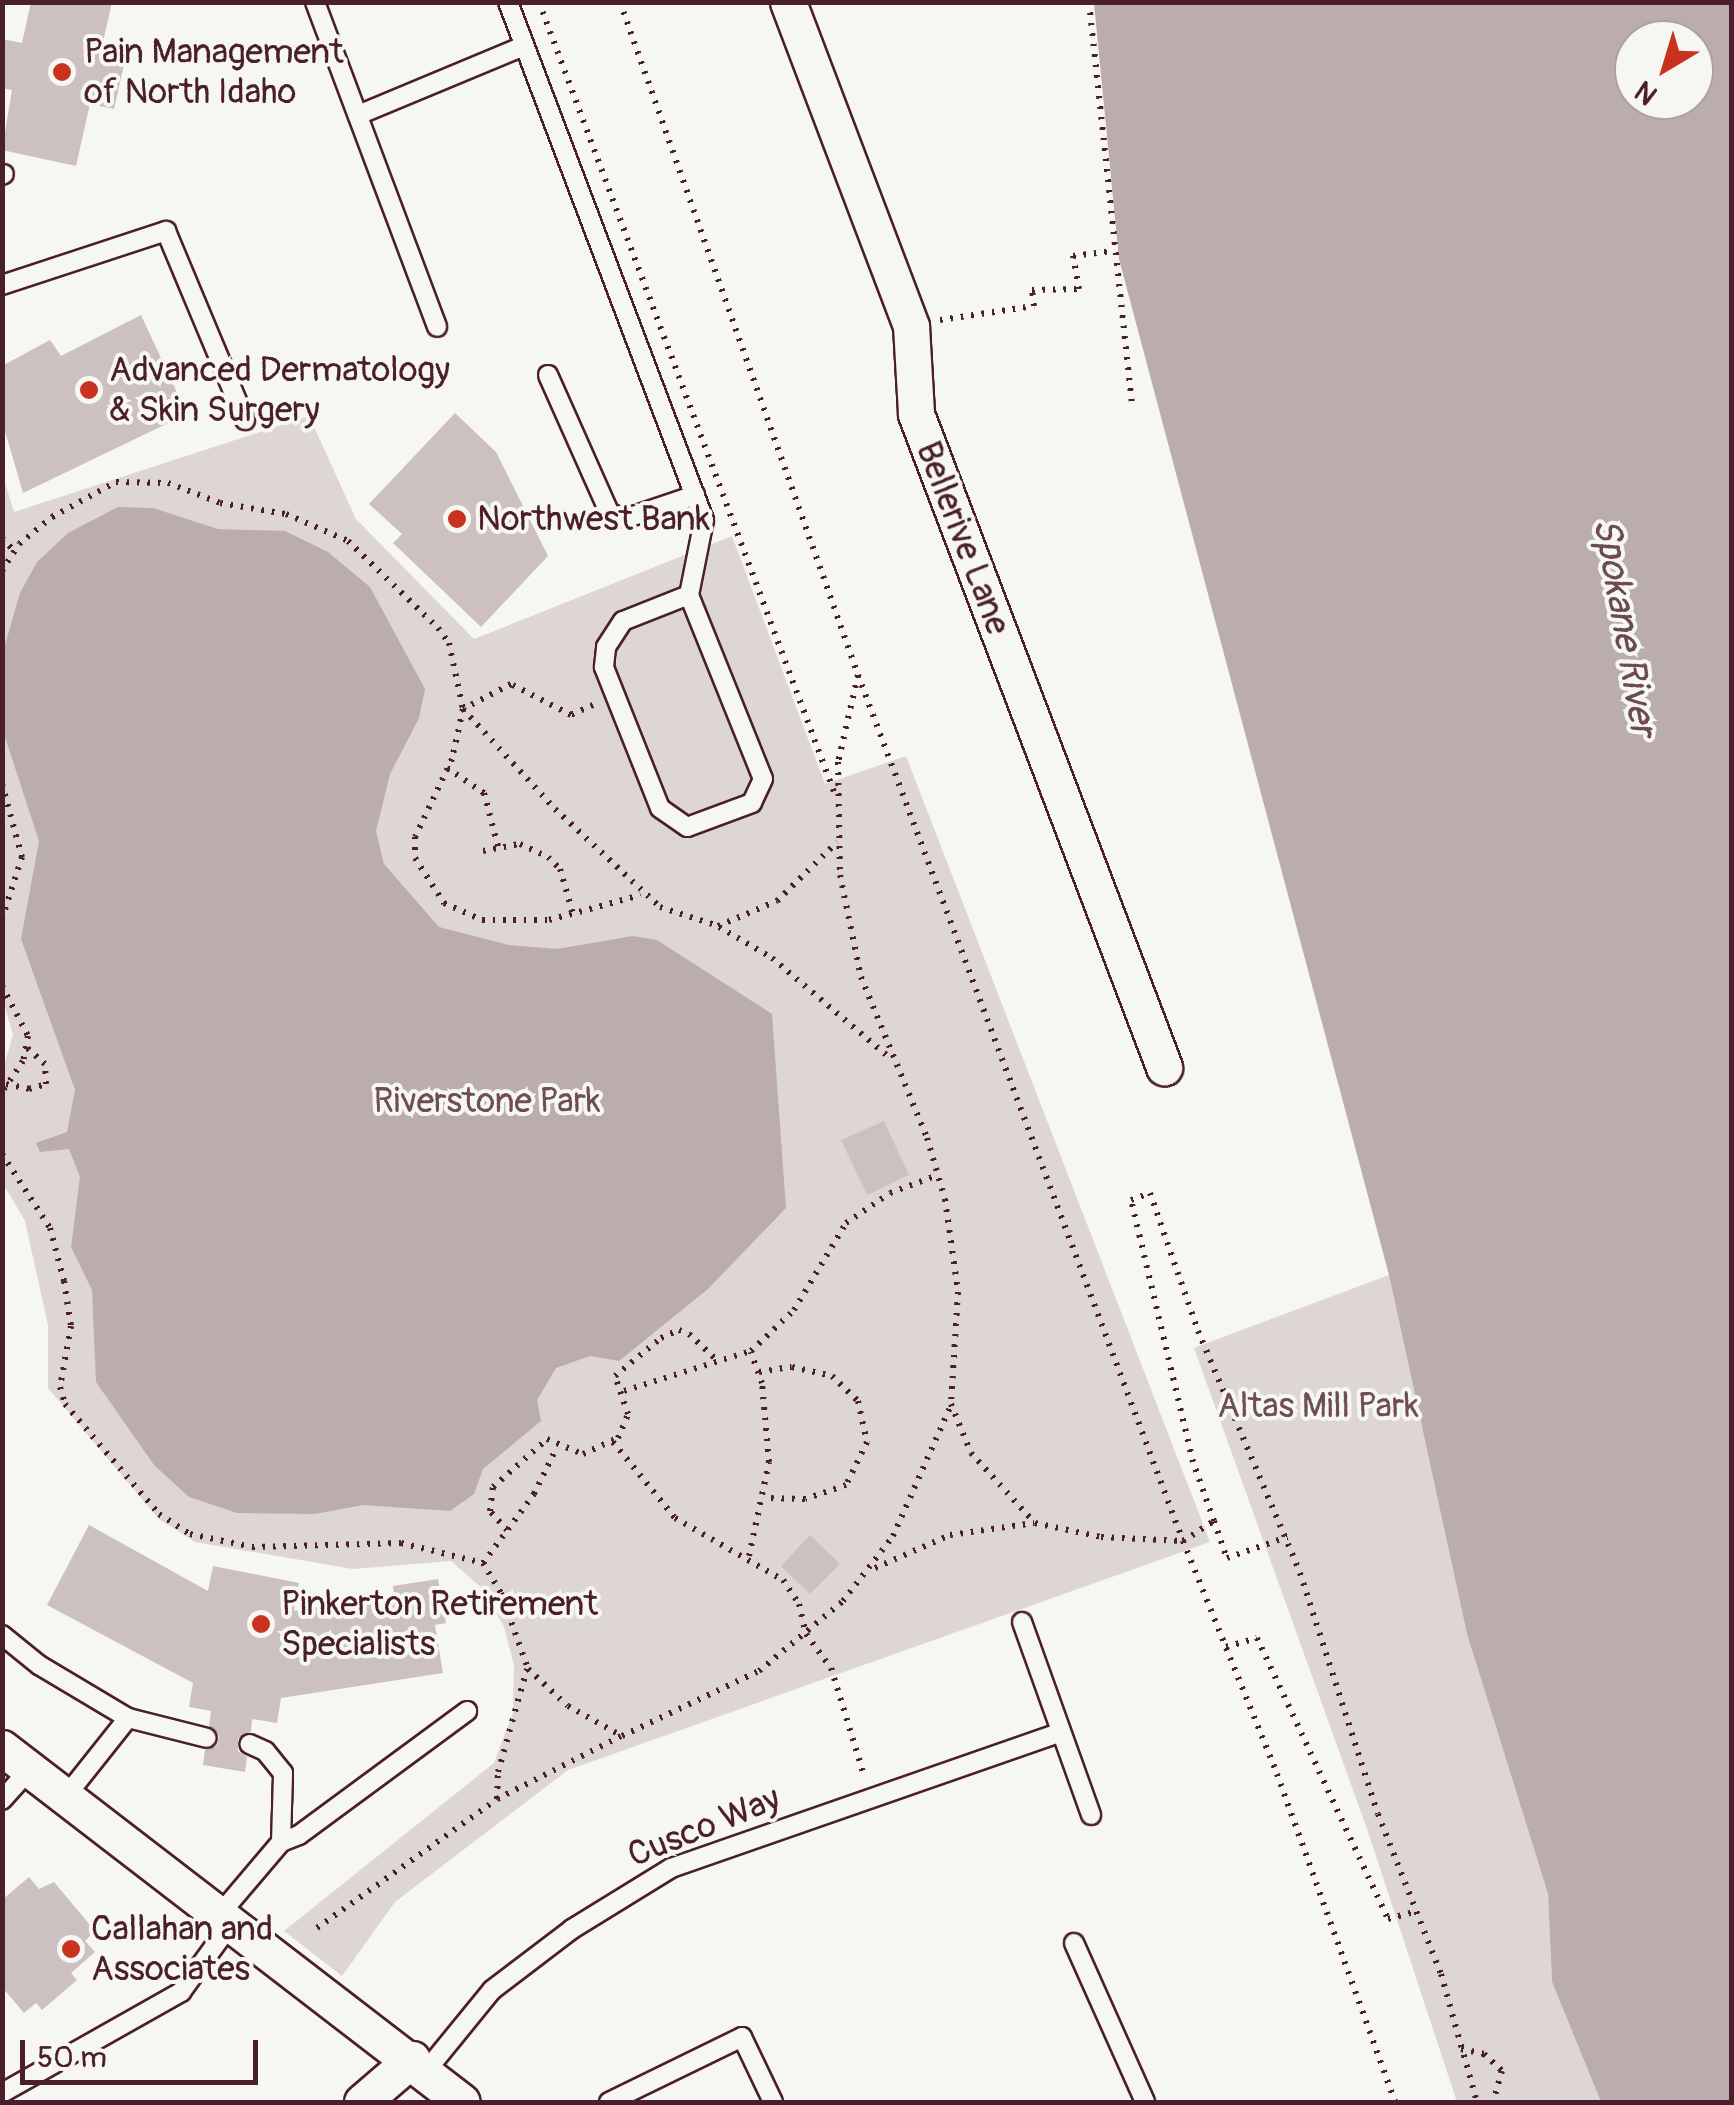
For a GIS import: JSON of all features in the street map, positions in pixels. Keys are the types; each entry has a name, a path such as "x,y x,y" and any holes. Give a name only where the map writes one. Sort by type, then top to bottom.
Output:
{"street":[{"name":"Bellerive Lane","path":"788,2 911,326 916,414 1164,1067"},
{"path":"16,1759 419,2065 462,2102"},
{"path":"362,2102 419,2065"}],"lane":[{"path":"315,2 438,326"},
{"path":"508,2 695,495 705,543 688,595 763,779 752,804 687,827 660,808 604,667 606,647 623,621 688,595"},
{"path":"358,115 524,46"},
{"path":"2,284 166,230 245,420"},
{"path":"548,375 610,514 627,518 695,495"},
{"path":"1022,1622 1091,1815"},
{"path":"2,1635 38,1665 128,1718 207,1738"},
{"path":"2,2092 182,1992 226,1918 282,1842 300,1836 467,1710"},
{"path":"66,1796 128,1718"},
{"name":"Cusco Way","path":"419,2065 492,1990 616,1900 670,1868 1062,1732"},
{"path":"249,1744 265,1751 283,1773 282,1842"},
{"path":"2,1800 16,1759"},
{"path":"1074,1942 1144,2102"},
{"path":"609,2102 742,2038 773,2102"}],"path":[{"path":"539,2 836,798"},
{"path":"620,2 858,675 1395,2102"},
{"path":"1089,2 1132,402"},
{"path":"911,326 1034,306 1032,290 1079,289 1073,256 1113,251"},
{"path":"2,570 14,551 76,500 116,482 168,483 220,503 315,524 376,564 449,643 463,709 447,768 415,836 415,858 444,903 507,922 574,914 641,895"},
{"path":"2,538 14,551"},
{"path":"317,1928 497,1798 622,1736 710,1699 806,1634 872,1570 894,1536 952,1404 958,1292 938,1175 892,1060 848,931 836,798 842,732 858,675"},
{"path":"463,709 510,684 571,715 615,696"},
{"path":"463,709 641,895 718,926 772,958 892,1060"},
{"path":"447,768 484,794 498,846"},
{"path":"2,784 22,857 2,919"},
{"path":"718,926 776,901 837,842"},
{"path":"483,851 520,844 548,857 560,869 574,914"},
{"path":"2,986 25,1022 27,1048 4,1088 29,1090 46,1084 45,1064 27,1048"},
{"path":"2,1154 50,1228 64,1281 71,1326 60,1388 65,1404 159,1514 190,1534 252,1547 400,1542 483,1563 501,1593 528,1669 568,1706 622,1736"},
{"path":"624,1391 751,1352 794,1310 846,1223 890,1193 938,1175"},
{"path":"1287,1537 1228,1558 1193,1462 1130,1200 1150,1193 1198,1331 1287,1537 1378,1814 1418,1912 1478,2102"},
{"path":"507,1530 490,1511 493,1487 547,1439 557,1448 582,1454 613,1442 628,1414 624,1391 616,1376 668,1333 689,1334 719,1362"},
{"path":"750,1556 764,1498 768,1426 759,1372 751,1352"},
{"path":"759,1372 792,1367 832,1376 858,1402 867,1442 861,1464 836,1490 806,1499 764,1498"},
{"path":"952,1404 971,1454 1035,1523"},
{"path":"613,1442 675,1518 750,1556 782,1580 799,1604 806,1634 831,1668 865,1779 864,1800"},
{"path":"483,1563 557,1448"},
{"path":"872,1570 950,1534 1035,1523 1101,1538 1183,1541 1214,1521"},
{"path":"1226,1647 1257,1638 1388,1920 1418,1912"},
{"path":"497,1798 498,1772 528,1669"},
{"path":"1461,2049 1484,2054 1502,2071 1493,2102"}],"green space":[{"name":"Riverstone Park","path":"309,416 356,519 474,639 732,536 825,784 906,756 1210,1542 568,1770 395,1902 342,1976 284,1931 494,1763 513,1713 514,1665 504,1627 484,1590 451,1561 353,1569 195,1542 159,1519 48,1388 48,1325 25,1221 2,1182 3,1069 13,1035 2,996 2,473 14,512"},
{"name":"Altas Mill Park","path":"1389,1275 1467,1634 1548,1894 1552,1982 1601,2102 1457,2102 1367,1829 1194,1348"}],"water":[{"name":"Spokane River","path":"1094,3 1731,3 1731,2102 1601,2102 1552,1982 1548,1894 1467,1634 1389,1275 1119,259"},
{"path":"118,507 153,508 218,529 285,531 328,552 370,587 425,689 419,718 390,774 376,831 384,864 439,927 509,945 557,949 633,936 657,940 772,1014 786,1208 708,1289 619,1361 590,1356 556,1368 537,1400 541,1421 483,1469 474,1494 450,1511 363,1505 315,1514 237,1513 189,1497 154,1465 96,1382 92,1290 71,1247 80,1177 69,1149 40,1152 36,1143 67,1132 75,1090 21,939 39,841 3,731 2,655 20,593 37,562 68,533"}],"building":[{"name":"Pain Management of North Idaho","path":"31,2 112,2 101,51 126,56 114,109 90,104 76,166 2,150 12,90 2,88 2,39 22,43"},
{"name":"Advanced Dermatology & Skin Surgery","path":"141,315 187,414 23,493 2,421 2,366 50,340 61,356"},
{"name":"Northwest Bank","path":"455,413 496,452 548,556 481,627 393,543 402,534 369,504"},
{"path":"884,1121 909,1175 867,1195 841,1140"},
{"name":"Pinkerton Retirement Specialists","path":"89,1525 208,1591 213,1566 299,1583 294,1611 394,1595 393,1586 438,1579 446,1623 435,1625 443,1673 281,1698 277,1723 252,1719 251,1732 238,1738 238,1751 247,1757 245,1772 203,1765 205,1750 217,1746 219,1736 209,1726 211,1711 189,1707 193,1683 47,1605"},
{"path":"810,1535 840,1564 810,1594 781,1566"},
{"path":"29,1877 39,1889 54,1882 95,1931 85,1941 95,1952 71,1973 77,1980 42,2010 36,2003 24,2013 2,1987 2,1900"}],"place":[{"name":"Pain Management of North Idaho","path":"62,72"},
{"name":"Advanced Dermatology & Skin Surgery","path":"89,390"},
{"name":"Northwest Bank","path":"457,519"},
{"name":"Pinkerton Retirement Specialists","path":"261,1624"},
{"name":"Callahan and Associates","path":"71,1949"}]}
